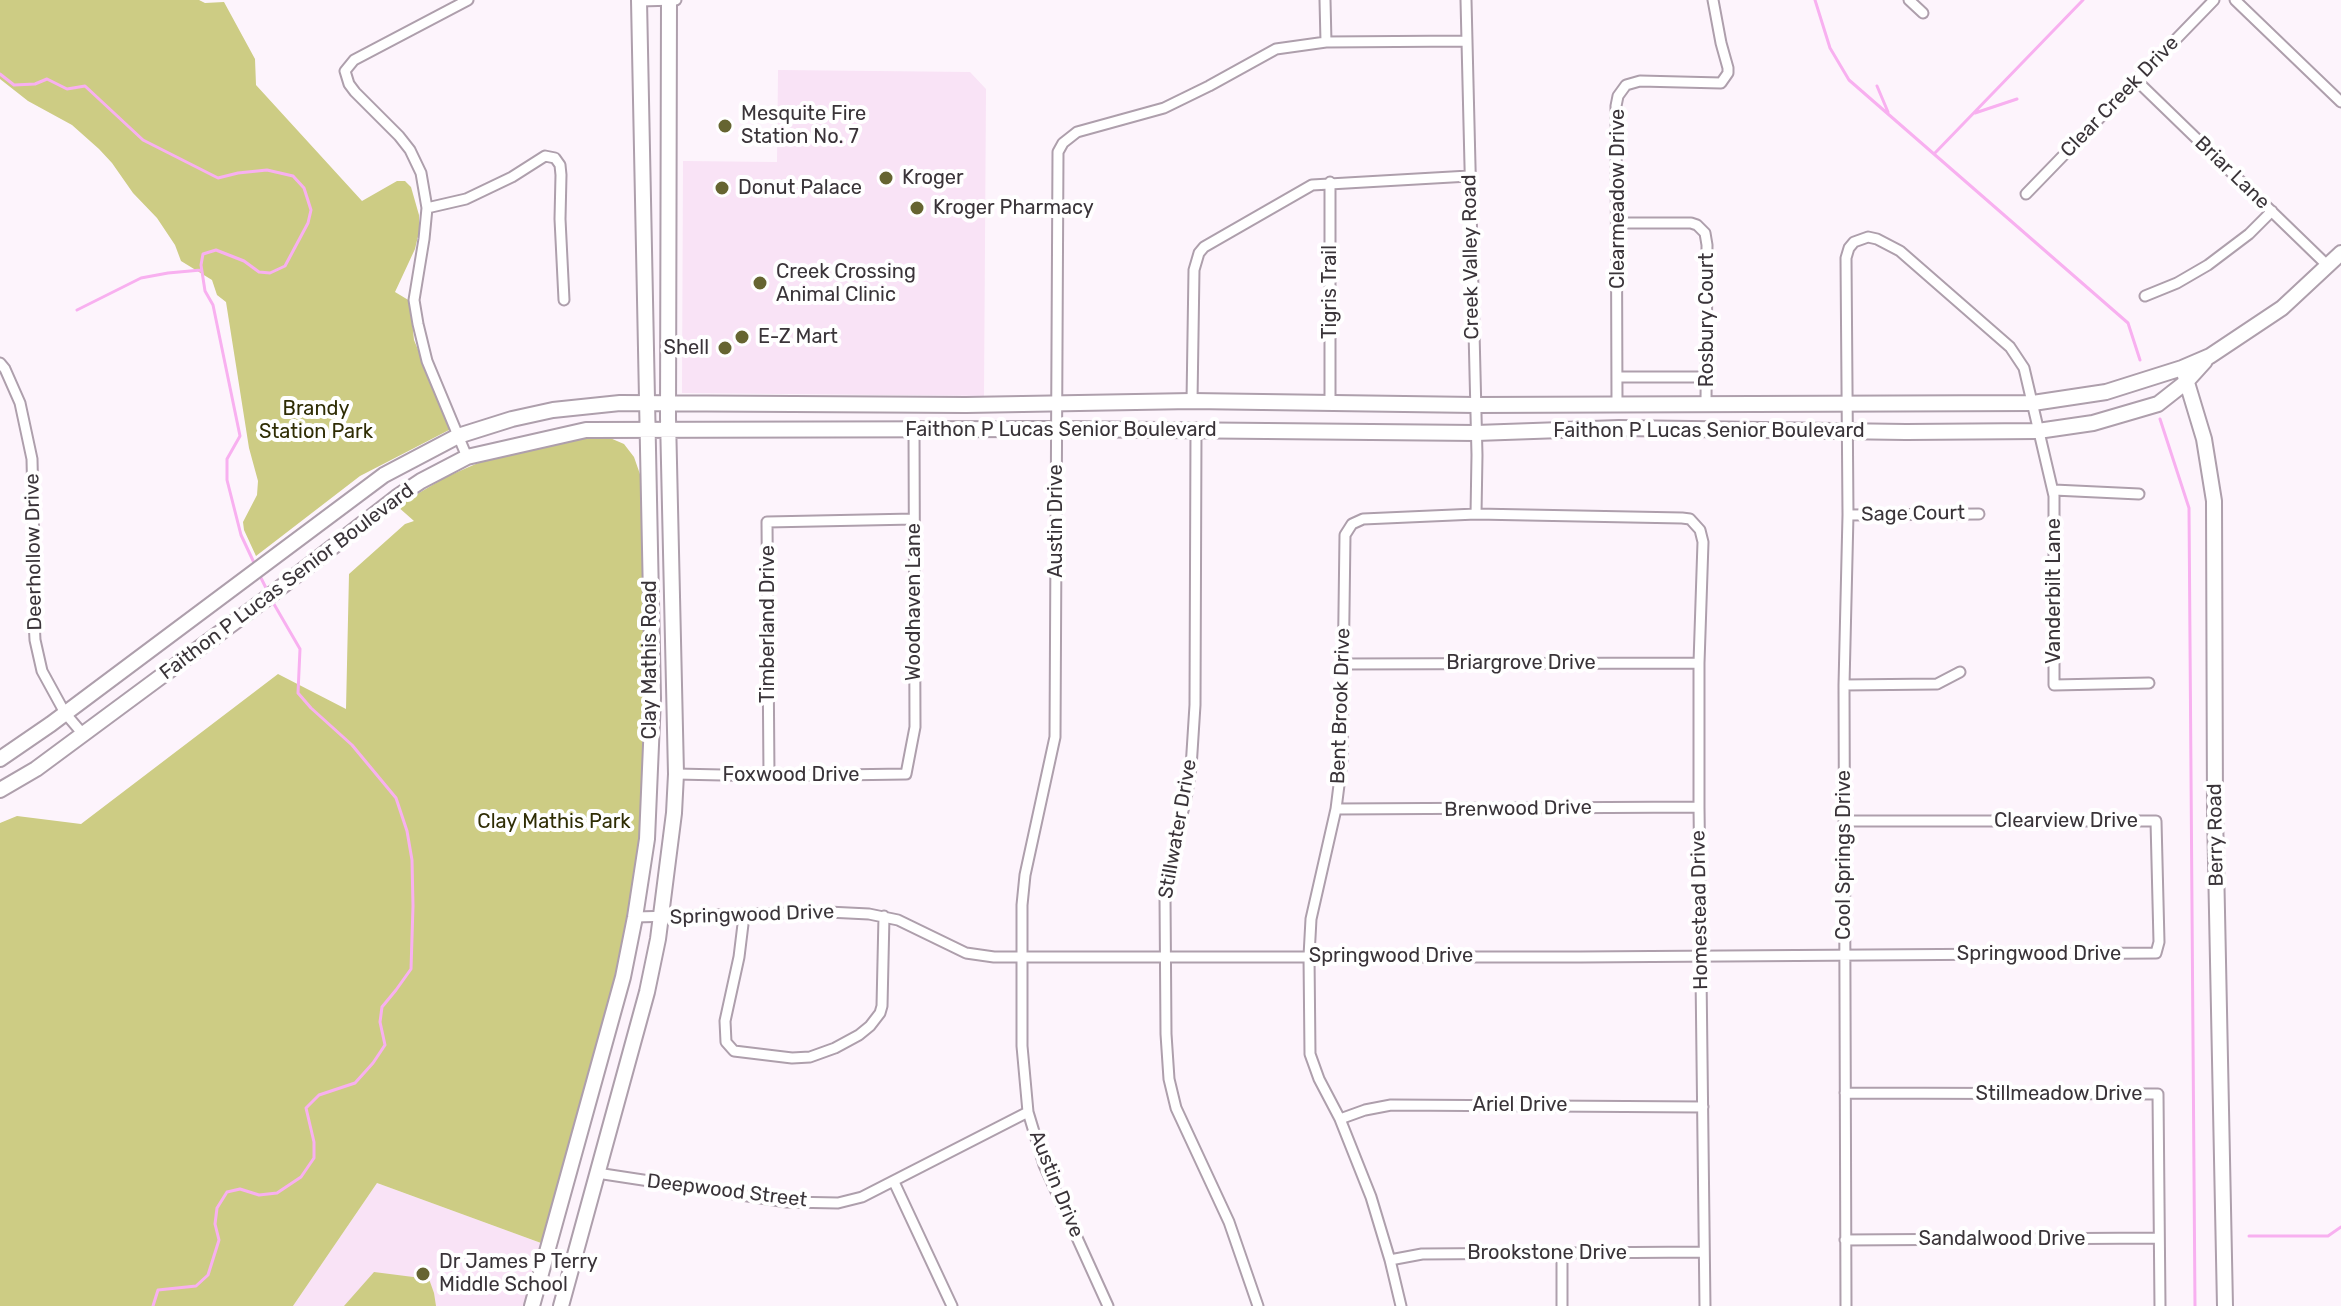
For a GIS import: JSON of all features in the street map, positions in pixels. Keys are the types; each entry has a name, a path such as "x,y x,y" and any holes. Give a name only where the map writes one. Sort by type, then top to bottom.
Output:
{"main road":[{"name":"Clay Mathis Road","path":"532,1306 607,1041 635,917 647,839 653,698 640,0"},
{"name":"Clay Mathis Road","path":"561,1306 647,992 671,843 676,774 668,404 669,0"},
{"path":"642,140 669,138"},
{"path":"644,249 669,249"},
{"name":"Faithon P Lucas Senior Boulevard","path":"0,790 36,769 229,627 397,497 467,457 586,430 1057,429 1476,433 1619,428 2038,431 2093,423 2158,404 2184,375 2282,308 2341,253"},
{"name":"Faithon P Lucas Senior Boulevard","path":"0,759 406,461 458,436 553,410 646,403 2033,403 2106,392 2184,375"},
{"name":"Berry Road","path":"2184,375 2204,439 2214,501 2215,813 2225,1306"},
{"path":"875,405 875,429"}],"street":[{"path":"467,457 421,343 414,300 427,208 421,173 410,150 355,92 345,71 354,60 468,0"},
{"path":"640,0 676,0"},
{"path":"1325,0 1326,42"},
{"name":"Creek Valley Road","path":"1466,0 1476,514"},
{"name":"Clearmeadow Drive","path":"1617,403 1618,96 1626,85 1640,81 1721,83 1728,68 1713,0"},
{"path":"1909,0 1923,13"},
{"name":"Clear Creek Drive","path":"2026,194 2214,0"},
{"path":"2235,0 2341,102"},
{"name":"Austin Drive","path":"1108,1306 1044,1165 1028,1112 1022,1046 1022,905 1025,875 1055,737 1057,159 1063,143 1077,132 1164,108 1276,49 1326,42 1466,41"},
{"name":"Briar Lane","path":"2136,80 2328,266"},
{"path":"427,208 466,199 512,177 545,156 555,158 561,175 564,300"},
{"path":"1192,401 1194,270 1199,253 1214,239 1318,183 1469,176"},
{"name":"Tigris Trail","path":"1330,182 1330,402"},
{"path":"2145,296 2177,283 2208,265 2249,234 2272,211"},
{"name":"Rosbury Court","path":"1617,223 1691,223 1705,233 1706,403"},
{"name":"Vanderbilt Lane","path":"1846,403 1846,258 1854,242 1868,237 1900,251 2010,347 2024,368 2054,490 2054,685 2149,683"},
{"name":"Deerhollow Drive","path":"0,363 20,403 32,459 35,640 42,671 65,713 82,733"},
{"path":"1618,377 1706,377"},
{"name":"Cool Springs Drive","path":"1846,403 1846,1306"},
{"name":"Woodhaven Lane","path":"906,774 915,727 914,429"},
{"name":"Stillwater Drive","path":"1196,430 1195,705 1191,768 1165,896 1169,1079 1176,1108 1229,1222 1258,1306"},
{"path":"2054,490 2139,494"},
{"name":"Bent Brook Drive","path":"1401,1306 1371,1197 1310,1054 1311,919 1336,809 1342,761 1344,543 1348,528 1363,519 1476,514 1690,519"},
{"name":"Sage Court","path":"1848,515 1979,514"},
{"name":"Timberland Drive","path":"769,776 767,522 914,519"},
{"name":"Homestead Drive","path":"1690,519 1700,530 1703,542 1699,807 1705,1306"},
{"name":"Briargrove Drive","path":"1343,664 1699,663"},
{"path":"1844,685 1937,684 1960,672"},
{"name":"Foxwood Drive","path":"676,774 906,774"},
{"name":"Brenwood Drive","path":"1336,809 1699,807"},
{"name":"Clearview Drive","path":"1844,821 2156,821 2159,942 2156,953"},
{"name":"Springwood Drive","path":"635,917 828,912 884,916 966,953 994,957 2156,953"},
{"path":"744,916 724,1030 726,1042 734,1051 792,1058 810,1057 835,1048 859,1035 880,1013 884,916"},
{"name":"Stillmeadow Drive","path":"1845,1093 2158,1094 2160,1306"},
{"name":"Ariel Drive","path":"1340,1119 1391,1105 1703,1107"},
{"name":"Deepwood Street","path":"597,1173 787,1202 838,1203 862,1197 894,1182 1028,1112"},
{"path":"894,1182 950,1305"},
{"name":"Sandalwood Drive","path":"1845,1240 2159,1238"},
{"name":"Brookstone Drive","path":"1390,1260 1422,1254 1704,1252"},
{"path":"1562,1253 1562,1306"}],"shaded area":[{"path":"778,70 970,72 986,89 984,396 682,393 683,161 777,162"},
{"name":"Dr James P Terry Middle School","path":"377,1183 541,1243 524,1306 293,1306"}],"green space":[{"name":"Brandy Station Park","path":"0,0 224,2 255,59 256,85 362,201 397,181 405,181 411,187 419,215 419,232 415,249 395,292 410,301 414,340 451,429 360,476 256,556 243,522 257,495 258,481 249,448 226,302 217,295 212,280 181,261 175,245 157,218 99,149 72,125 28,101 0,79"},
{"name":"Clay Mathis Park","path":"603,435 624,444 634,457 642,480 646,728 642,835 633,908 582,1117 541,1243 377,1183 293,1306 0,1306 0,823 17,816 81,824 278,674 346,709 349,574 405,524 414,521 397,506 446,477 494,456 560,440"},
{"path":"374,1272 429,1279 436,1306 344,1306"}],"waterway":[{"path":"1815,0 1830,48 1849,80 2128,323 2140,360"},
{"path":"1934,154 2083,0"},
{"path":"0,74 14,85 35,84 47,79 67,89 85,86 143,140 218,178 267,170 293,176 304,188 311,210 308,223 285,266 270,273 259,272 244,261 216,250 203,254 201,265 205,291 213,305 240,436 227,459 227,480 241,535 256,567"},
{"path":"1877,86 1888,112"},
{"path":"1975,113 2017,99"},
{"path":"77,310 141,278 201,270"},
{"path":"2160,419 2189,508 2195,1306"},
{"path":"259,574 268,592"},
{"path":"153,1306 158,1290 196,1286 208,1275 219,1240 215,1224 217,1208 227,1192 240,1189 259,1195 277,1193 301,1177 314,1158 314,1142 306,1108 319,1095 355,1083 373,1063 385,1045 380,1022 382,1007 411,969 412,860 407,831 396,798 352,745 298,693 300,649 271,599"},
{"path":"2249,1236 2328,1236 2341,1227"}],"place":[{"name":"Mesquite Fire Station No. 7","path":"725,126"},
{"name":"Kroger","path":"886,178"},
{"name":"Donut Palace","path":"722,188"},
{"name":"Kroger Pharmacy","path":"917,208"},
{"name":"Creek Crossing Animal Clinic","path":"760,283"},
{"name":"E-Z Mart","path":"742,337"},
{"name":"Shell","path":"725,348"},
{"name":"Dr James P Terry Middle School","path":"423,1274"}]}
